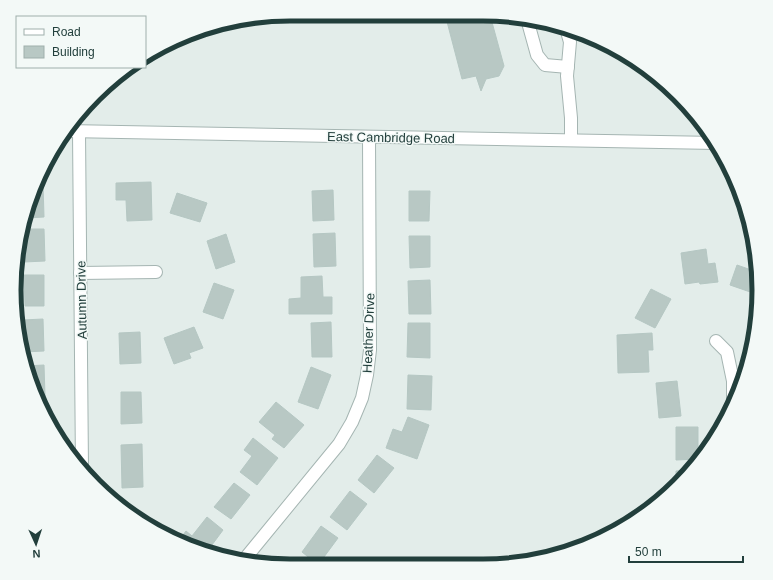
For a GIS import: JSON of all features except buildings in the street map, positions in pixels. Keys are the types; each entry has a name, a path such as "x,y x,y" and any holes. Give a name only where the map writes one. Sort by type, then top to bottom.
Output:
{"street":[{"path":"529,25 537,55 545,65 568,67"},
{"path":"568,35 570,42 567,76 571,118 571,140"},
{"name":"East Cambridge Road","path":"73,131 708,143"},
{"name":"Autumn Drive","path":"73,131 80,273 82,460"},
{"name":"Heather Drive","path":"247,556 339,444 352,422 362,398 370,350 369,137"},
{"path":"80,273 156,272"},
{"path":"716,341 727,352 733,380 733,390"}]}
